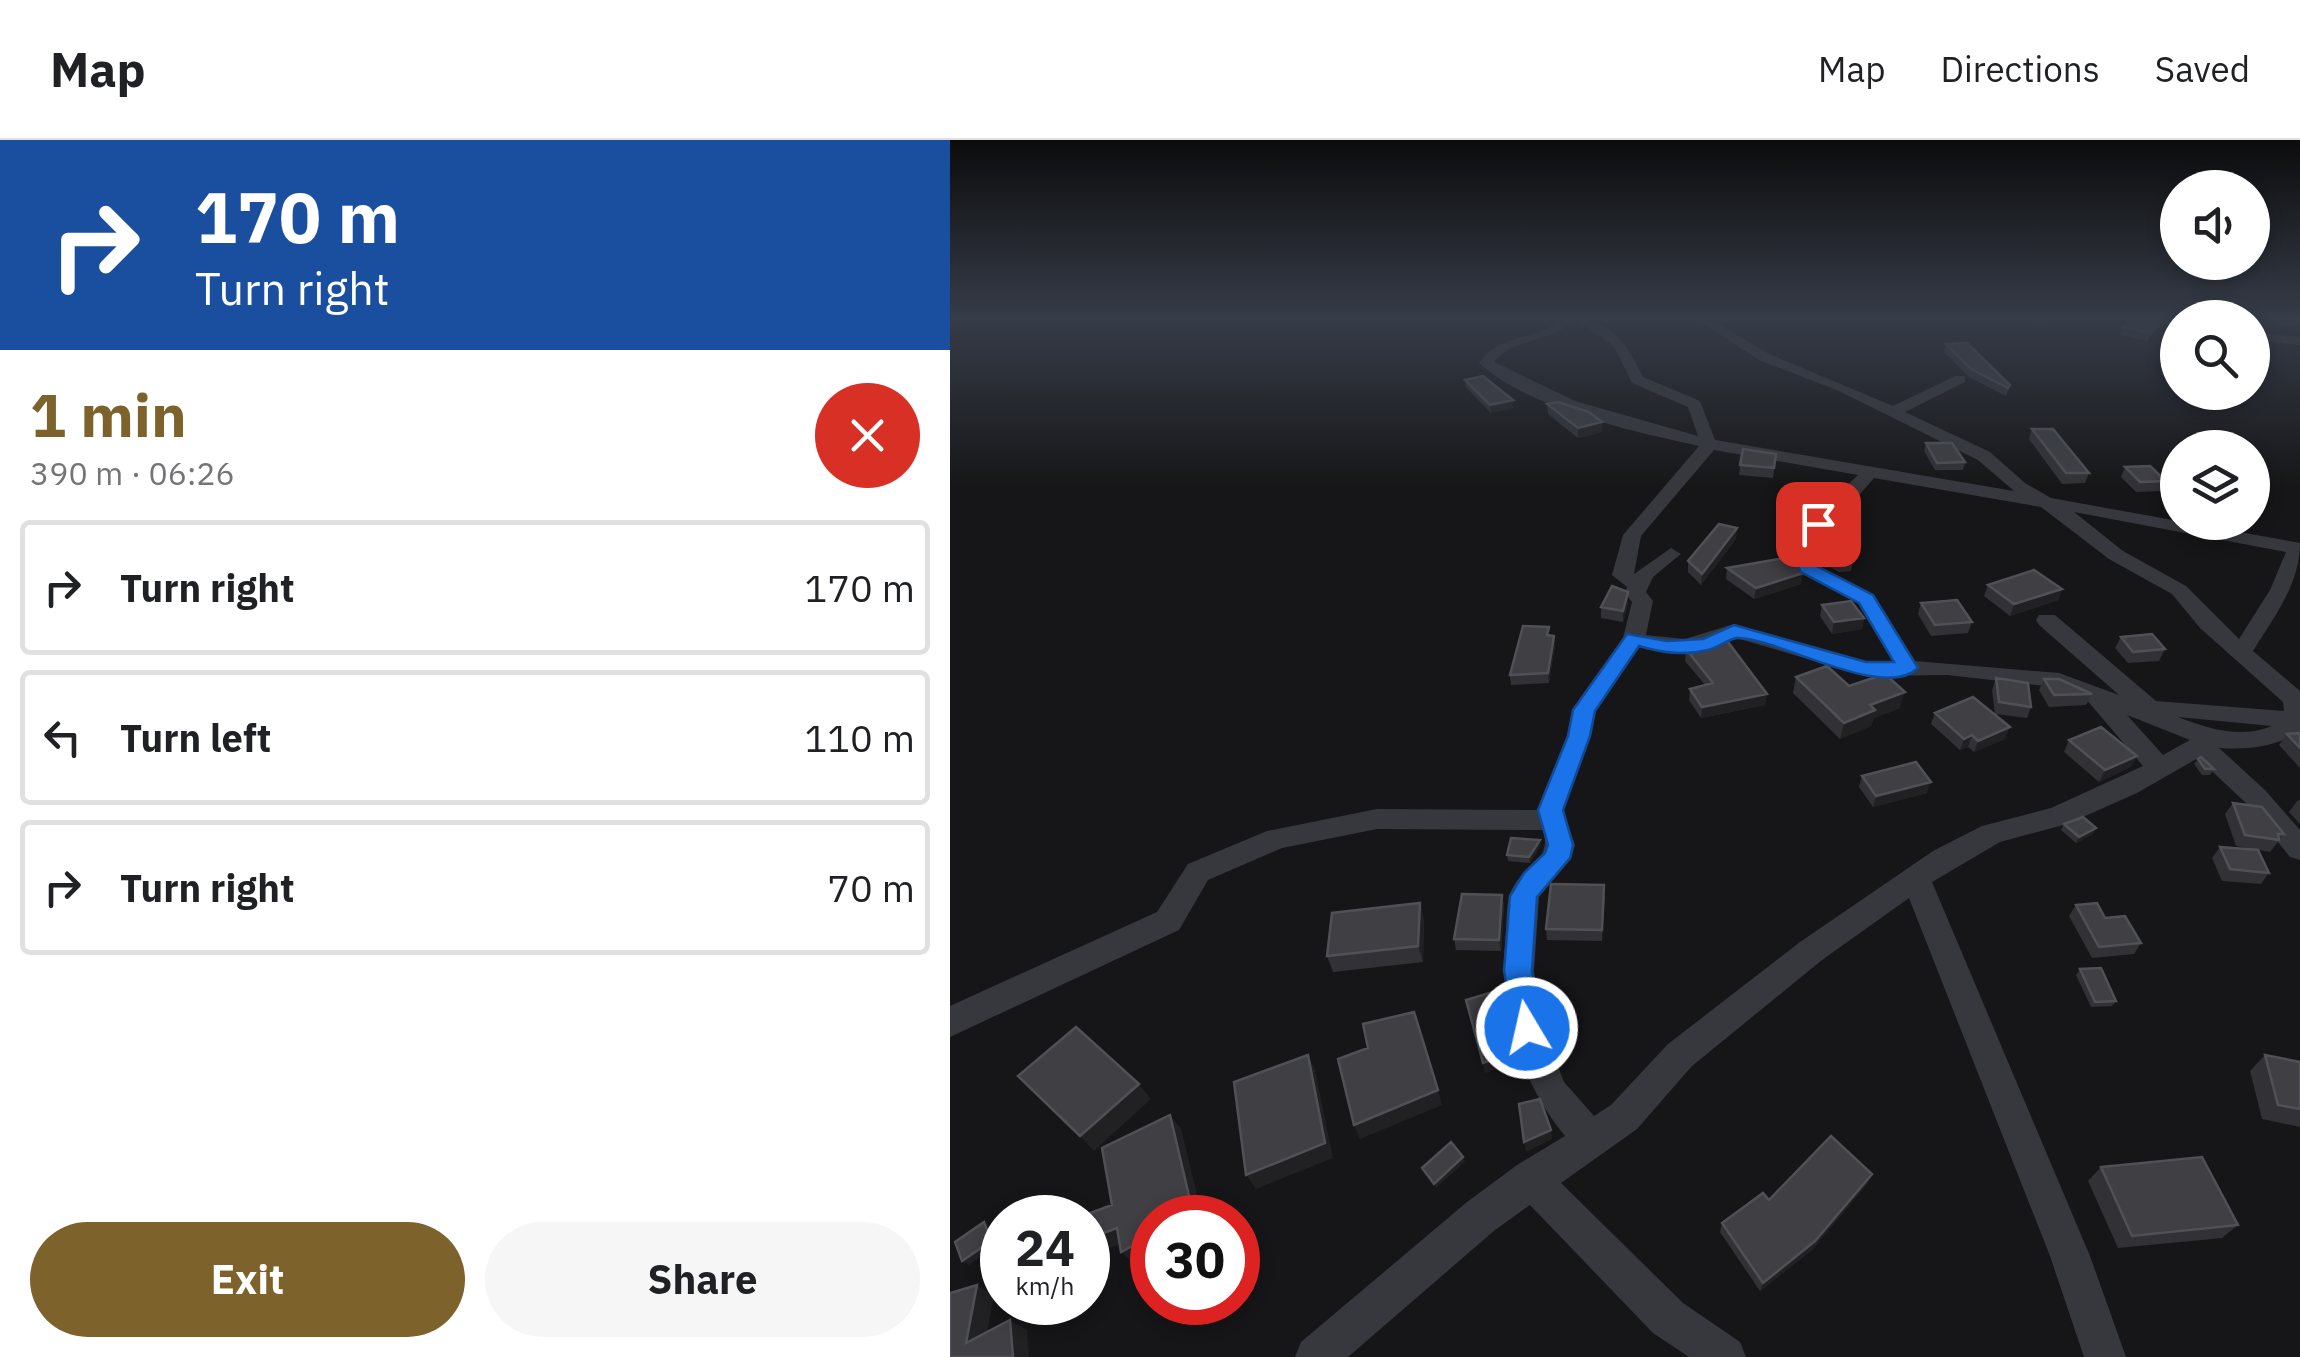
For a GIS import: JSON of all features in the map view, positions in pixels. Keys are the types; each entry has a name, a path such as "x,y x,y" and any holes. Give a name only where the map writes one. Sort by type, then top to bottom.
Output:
{"street":[{"path":"1507,375 1536,391 1708,445 2300,549"},
{"path":"1634,375 1636,380 1694,404 1708,445"},
{"path":"1807,375 1894,411 1984,456 2019,487 2053,506 2116,555 2179,590 2208,623 2294,698 2299,721"},
{"path":"1894,411 1960,379"},
{"path":"1636,584 1622,574 1632,535 1708,445"},
{"path":"1869,472 1840,506 1796,543 1807,568 1867,600 1908,668"},
{"path":"2242,650 2280,590 2292,557 2300,549"},
{"path":"1590,1139 1551,1092 1527,1028 1518,971 1524,896 1533,880 1557,858 1560,845 1551,820 1584,710 1634,638 1644,602 1634,593 1636,584 1670,554"},
{"path":"2047,620 2143,709 2299,721"},
{"path":"1634,638 1667,648 1707,645 1734,631 1866,669 2040,676 2092,692 2143,709 2205,742 2300,849"},
{"path":"2092,692 2159,767"},
{"path":"1316,1357 1392,1288 1530,1178 1624,1117 1680,1055 1811,951 1916,878 1992,833 2057,817 2205,742 2260,738 2299,721"},
{"path":"950,1022 1168,922 1198,872 1278,838 1377,818 1551,820"},
{"path":"1916,878 2070,1256 2105,1357"},
{"path":"1530,1178 1668,1318 1725,1357"}],"building":[{"path":"1982,375 2000,375 2010,385 2008,388"},
{"path":"1483,376 1513,400 1490,405 1465,380"},
{"path":"1558,402 1589,412 1602,422 1578,428 1547,404"},
{"path":"2032,429 2053,429 2089,473 2066,473"},
{"path":"1926,443 1952,443 1965,462 1937,463"},
{"path":"1743,449 1776,454 1774,468 1740,465"},
{"path":"2150,466 2160,475 2160,481 2140,482 2125,467"},
{"path":"1719,524 1737,528 1702,574 1688,561"},
{"path":"1829,528 1853,560 1841,561 1820,550 1812,534"},
{"path":"1790,557 1803,573 1756,588 1727,568"},
{"path":"2034,570 2062,589 2014,604 1988,585"},
{"path":"1612,586 1628,592 1623,611 1601,607"},
{"path":"1957,600 1972,622 1935,625 1921,603"},
{"path":"1851,601 1864,618 1834,622 1822,605"},
{"path":"1523,626 1549,627 1547,635 1554,636 1548,673 1510,675"},
{"path":"2152,634 2165,649 2133,652 2121,637"},
{"path":"1725,638 1767,694 1702,707 1690,689 1713,683 1686,649"},
{"path":"1827,666 1849,686 1885,674 1905,692 1870,705 1875,710 1844,723 1796,677"},
{"path":"1996,678 2028,683 2031,707 1999,702"},
{"path":"2044,679 2059,679 2092,694 2054,695"},
{"path":"1973,697 2010,727 1978,741 1972,735 1964,739 1935,713"},
{"path":"2101,727 2137,756 2105,770 2069,740"},
{"path":"2300,733 2300,748 2287,734"},
{"path":"2201,757 2214,769 2205,769 2198,759"},
{"path":"1916,762 1931,782 1876,796 1862,776"},
{"path":"2233,803 2262,807 2284,834 2278,834 2279,840 2245,835"},
{"path":"2083,817 2096,828 2079,837 2064,824"},
{"path":"1511,838 1540,840 1529,857 1507,855"},
{"path":"2220,847 2258,850 2269,873 2230,869"},
{"path":"1551,884 1604,885 1602,930 1546,929"},
{"path":"1462,894 1502,895 1499,940 1454,939"},
{"path":"1420,903 1418,946 1327,956 1332,913"},
{"path":"2097,903 2105,918 2125,916 2141,943 2099,947 2076,905"},
{"path":"2101,968 2116,1001 2095,1002 2080,969"},
{"path":"1502,989 1517,1052 1483,1063 1466,1000"},
{"path":"1414,1012 1438,1090 1354,1125 1338,1059 1368,1048 1363,1024"},
{"path":"1076,1027 1139,1084 1080,1136 1018,1076"},
{"path":"1308,1055 1325,1143 1246,1175 1234,1082"},
{"path":"2265,1055 2300,1062 2300,1109 2278,1105"},
{"path":"1540,1099 1551,1130 1524,1142 1519,1104"},
{"path":"1170,1115 1189,1195 1130,1195 1130,1247 1121,1252 1117,1228 1110,1231 1112,1205 1102,1148"},
{"path":"1831,1136 1872,1174 1815,1241 1763,1283 1722,1223 1763,1193 1769,1200"},
{"path":"1451,1142 1463,1157 1434,1184 1422,1168"},
{"path":"2202,1157 2238,1225 2132,1236 2101,1167"},
{"path":"980,1225 980,1249 962,1261 955,1242"},
{"path":"977,1285 966,1343 1000,1325 1010,1325 1013,1357 950,1357 950,1293"}],"route":[{"path":"1527,1028 1518,971 1524,896 1533,880 1557,858 1560,845 1550,810 1579,736 1584,710 1634,638 1667,648 1707,645 1734,631 1866,669 1908,668 1867,600 1807,568 1796,543 1818,524"}]}
